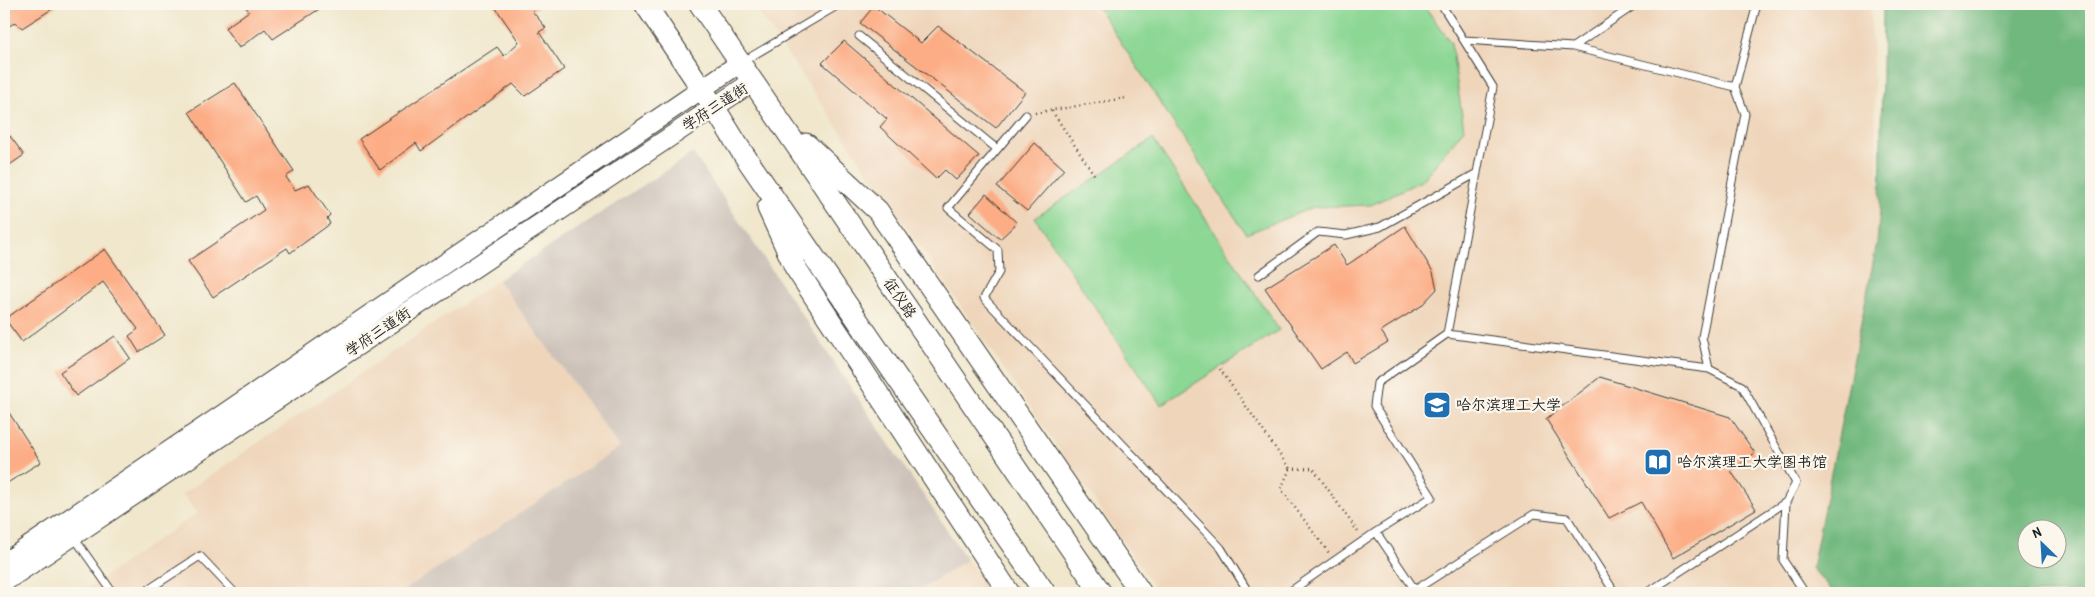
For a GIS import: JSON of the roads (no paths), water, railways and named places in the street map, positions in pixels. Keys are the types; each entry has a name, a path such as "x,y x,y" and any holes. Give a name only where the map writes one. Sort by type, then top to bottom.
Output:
{"main road":[{"path":"644,4 714,107 740,149 1045,593"},
{"name":"征仪路","path":"700,4 1101,593"},
{"name":"学府三道街","path":"4,577 701,88 740,63"},
{"name":"学府三道街","path":"4,577 72,535 752,82"},
{"path":"780,122 878,210 1141,593"},
{"path":"740,149 796,267 1009,593"}],"lane":[{"path":"740,63 840,4"},
{"path":"1288,593 1376,532 1432,497 1374,406 1378,384 1447,334 1493,87 1441,4"},
{"path":"1573,47 1636,4"},
{"path":"1709,369 1702,337 1745,114 1735,87 1756,4"},
{"path":"858,36 997,149"},
{"path":"1464,40 1573,47 1735,87"},
{"path":"1026,115 948,208 998,250 999,272 984,298 1221,548 1249,593"},
{"path":"1259,275 1318,232 1346,236 1380,227 1477,173"},
{"path":"1447,334 1709,369 1742,386 1796,483 1786,502 1783,560 1805,593"},
{"path":"1647,593 1786,502"},
{"path":"1376,532 1415,590 1534,514 1567,518 1615,593"},
{"path":"72,535 113,593"},
{"path":"143,593 200,556 235,593"}],"place":[{"name":"哈尔滨理工大学","path":"1437,405"},
{"name":"哈尔滨理工大学图书馆","path":"1658,462"}]}
